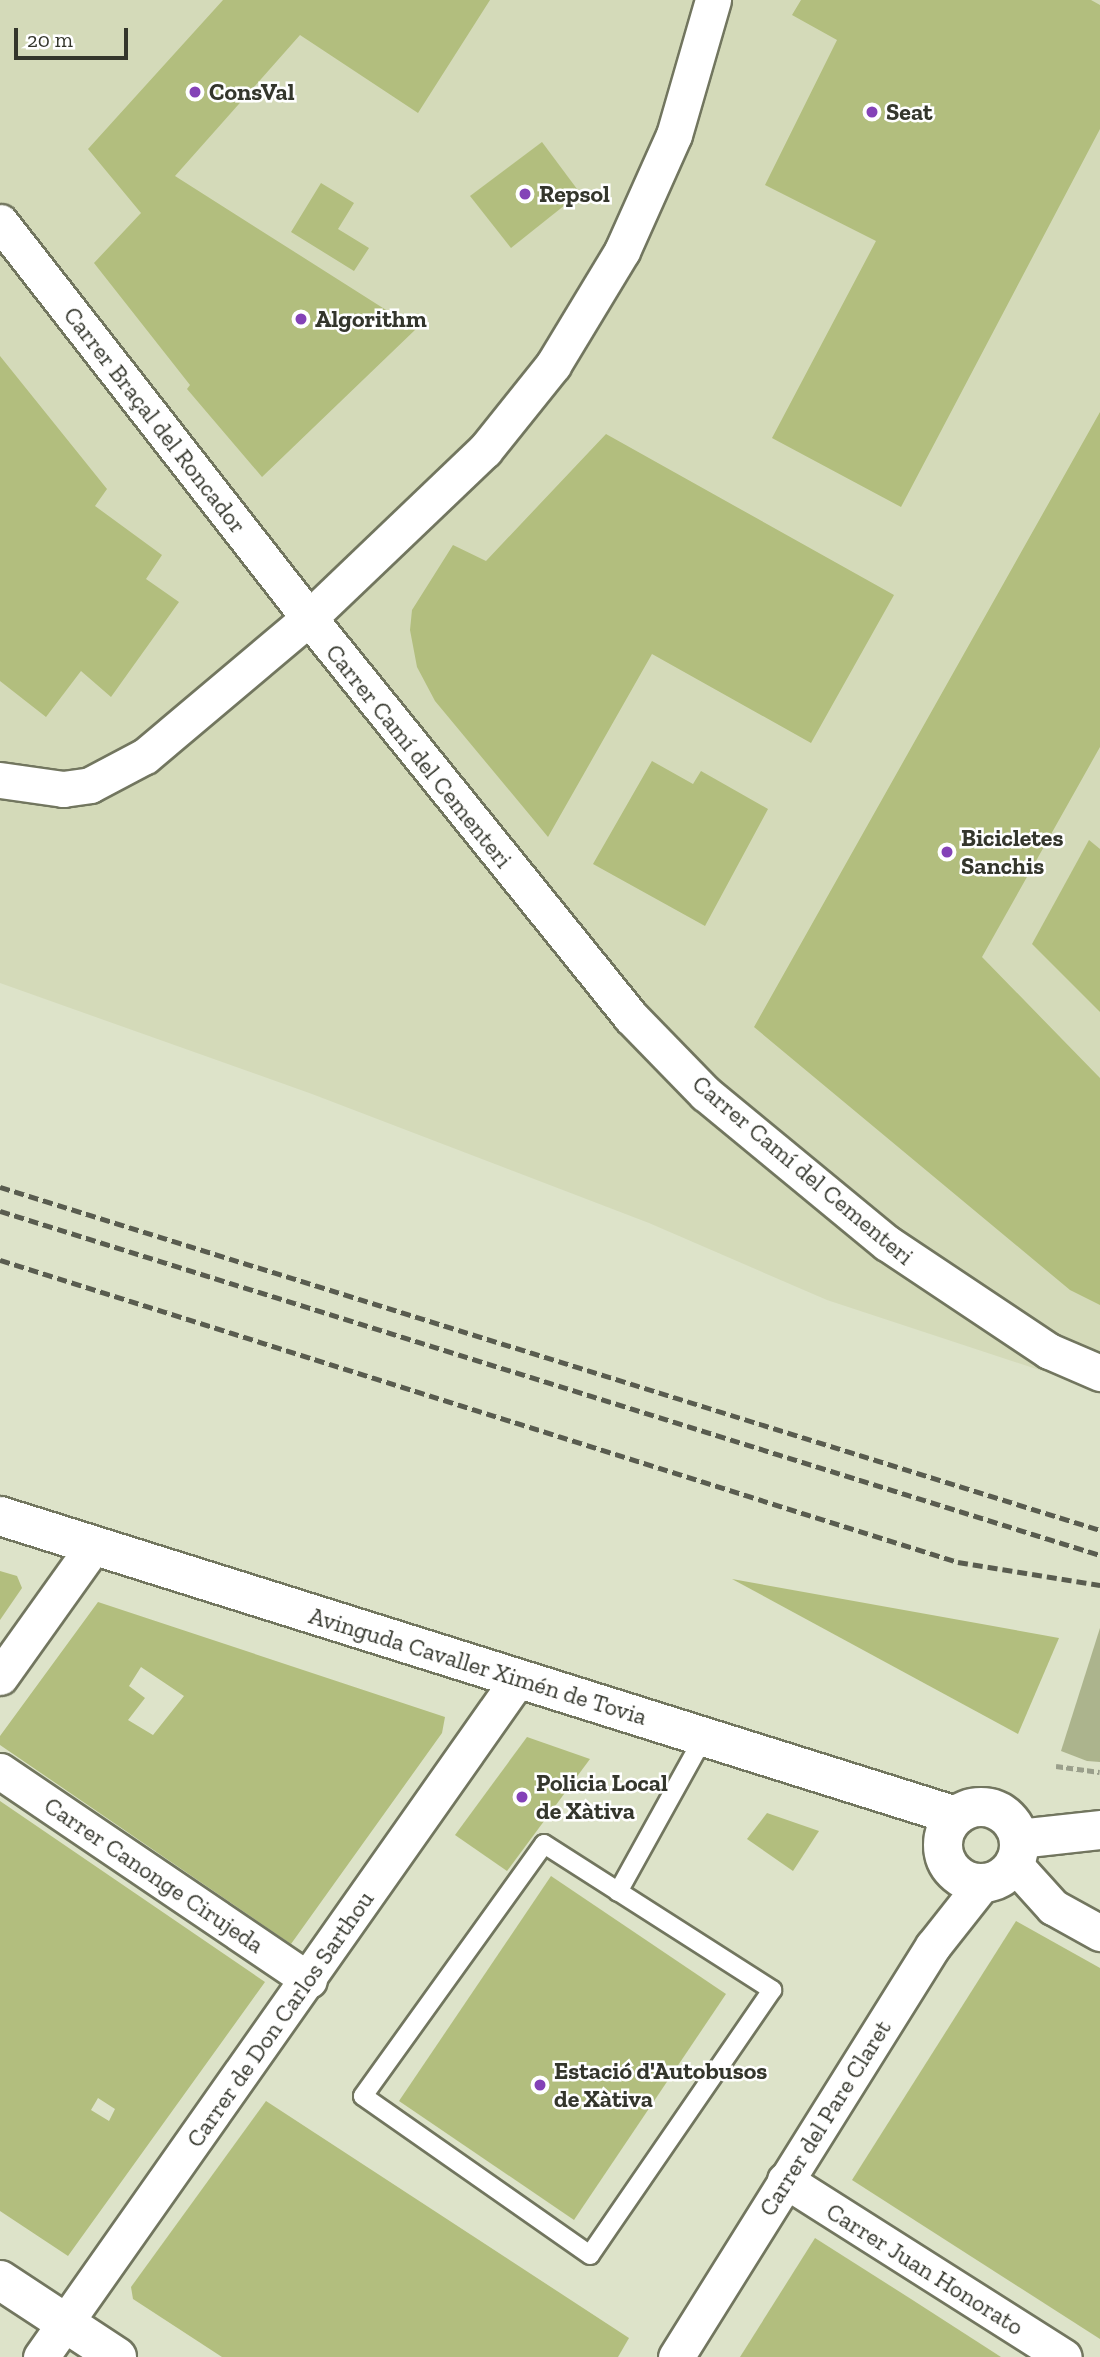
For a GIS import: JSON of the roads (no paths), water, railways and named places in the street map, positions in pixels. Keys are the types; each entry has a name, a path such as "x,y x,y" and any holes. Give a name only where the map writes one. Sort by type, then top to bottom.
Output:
{"street":[{"name":"Carrer Camí del Cementeri","path":"713,0 674,135 622,251 575,331 485,450 309,618 622,1007 706,1094 887,1243 972,1304 1049,1351 1100,1373"},
{"name":"Carrer Braçal del Roncador","path":"0,222 309,618"},
{"path":"0,780 64,789 113,776 145,756 309,618"},
{"name":"Avinguda Cavaller Ximén de Tovia","path":"0,1516 956,1816"},
{"path":"0,1677 94,1545"},
{"name":"Carrer de Don Carlos Sarthou","path":"40,2357 309,1980 518,1679"},
{"name":"Carrer Canonge Cirujeda","path":"0,1771 309,1980"},
{"path":"1100,1830 1017,1852 1006,1875 982,1884 957,1875 943,1853 943,1839 956,1816 981,1807 996,1810 1015,1827 1017,1852 1053,1907 1100,1933"},
{"name":"Carrer del Pare Claret","path":"676,2357 933,1946 982,1884"},
{"name":"Carrer Juan Honorato","path":"785,2180 1064,2357"},
{"path":"0,2280 117,2357"}],"lane":[{"path":"618,1892 704,1737"},
{"path":"544,1844 618,1892 772,1990 590,2255 363,2096 544,1844"}],"railway":[{"path":"0,1187 1100,1530"},
{"path":"0,1211 1100,1555"},
{"path":"0,1260 958,1562 1100,1585"}],"place":[{"name":"ConsVal","path":"195,92"},
{"name":"Seat","path":"872,112"},
{"name":"Repsol","path":"525,194"},
{"name":"Algorithm","path":"301,319"},
{"name":"Bicicletes Sanchis","path":"947,852"},
{"name":"Policia Local de Xàtiva","path":"522,1797"},
{"name":"Estació d'Autobusos de Xàtiva","path":"540,2085"}]}
